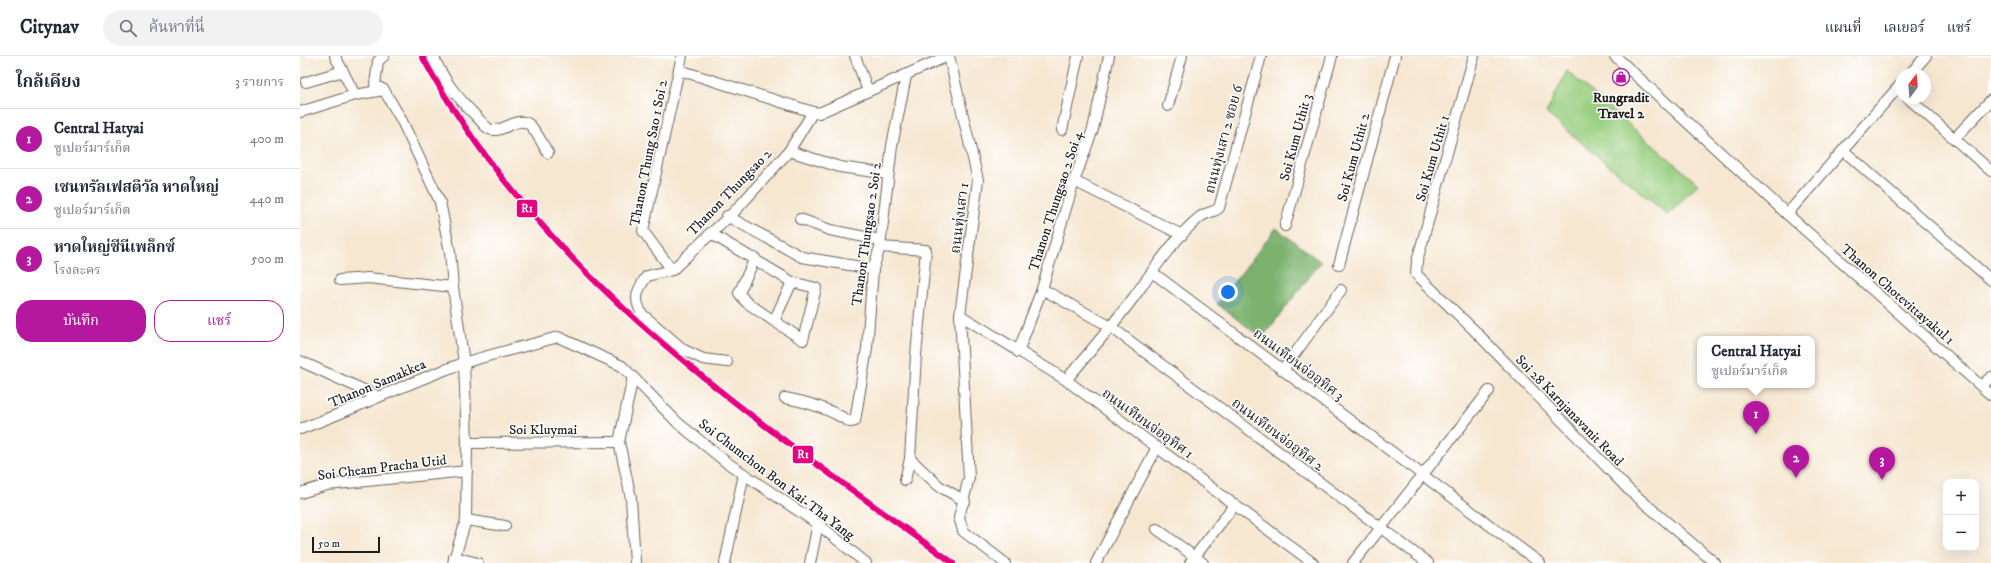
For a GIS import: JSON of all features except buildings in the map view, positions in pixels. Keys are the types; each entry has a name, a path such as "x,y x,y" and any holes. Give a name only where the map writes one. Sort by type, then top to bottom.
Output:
{"street":[{"path":"335,56 355,95"},
{"path":"433,56 440,71 459,100 488,128 499,129 518,122 524,122 530,125 548,153"},
{"name":"Thanon Thung Sao 1 Soi 2","path":"672,270 643,231 682,56"},
{"path":"855,56 868,91"},
{"path":"679,70 819,113 906,76 948,56"},
{"name":"ถนนทุ่งเสา 1","path":"948,56 978,180 960,315 969,478 965,501 959,517 963,531 1005,563"},
{"path":"1062,130 1078,56"},
{"name":"Thanon Thungsao 2 Soi 4","path":"1018,352 1042,289 1074,181 1093,129 1110,56"},
{"path":"1168,106 1182,56"},
{"name":"ถนนทุ่งเสา 2 ซอย 6","path":"1152,272 1182,235 1199,217 1206,213 1214,212 1218,208 1260,56"},
{"name":"Soi Kum Uthit 3","path":"1285,226 1332,56"},
{"name":"Soi Kum Uthit 2","path":"1339,265 1395,56"},
{"name":"Soi Kum Uthit 1","path":"1417,267 1417,261 1474,56"},
{"name":"Thanon Chotevittayakul 1","path":"1615,56 1786,214 1991,395"},
{"path":"1915,68 1926,56"},
{"path":"382,58 375,84 384,90 402,121 440,202 450,252 453,287 464,363 467,443 466,520 454,560 478,563"},
{"path":"306,82 343,71"},
{"name":"Thanon Thungsao 2 Soi 2","path":"785,398 802,401 830,410 852,423 856,419 867,348 873,269 880,244 888,174 906,76"},
{"path":"300,112 355,95 384,90"},
{"path":"1786,214 1895,94"},
{"path":"1955,138 1991,100"},
{"path":"1915,104 1991,171"},
{"name":"Thanon Thungsao 2","path":"672,270 727,216 736,210 789,151 813,112"},
{"path":"789,151 840,167 888,174"},
{"path":"1844,151 1991,280"},
{"path":"1074,181 1182,235"},
{"path":"727,216 802,257 873,269"},
{"path":"800,219 830,230 880,244 926,250 916,356 910,459 905,480"},
{"path":"710,233 755,258 792,282 816,288 804,340 746,302 739,292 755,258"},
{"name":"Soi 28 Karnjanavanit Road","path":"1417,267 1416,273 1418,277 1474,330 1628,489 1711,562"},
{"path":"672,270 647,276 637,293 636,300 642,314 684,350 703,359 727,362"},
{"path":"1066,380 1111,327 1152,272"},
{"name":"ถนนเทียนจ่ออุทิศ 3","path":"1152,272 1540,563"},
{"path":"340,280 368,278 453,287"},
{"path":"774,321 792,282"},
{"name":"ถนนเทียนจ่ออุทิศ 2","path":"1042,289 1111,327 1428,563"},
{"path":"1283,370 1341,290"},
{"name":"ถนนเทียนจ่ออุทิศ 1","path":"960,315 1018,352 1066,380 1313,563"},
{"name":"Soi Chumchon Bon Kai-Tha Yang","path":"464,363 558,337 622,366 678,422 726,462 818,524 866,563"},
{"path":"300,361 377,396"},
{"name":"Thanon Samakkea","path":"300,429 338,415 377,396 464,363"},
{"path":"633,377 620,442 631,498 635,563"},
{"path":"1982,386 1991,377"},
{"path":"1353,563 1488,391"},
{"name":"Soi Kluymai","path":"467,443 620,442"},
{"path":"1096,563 1157,448"},
{"path":"910,459 940,486 965,501"},
{"name":"Soi Cheam Pracha Utid","path":"300,493 327,485 467,471"},
{"path":"725,563 744,474"},
{"path":"1157,529 1196,561 1235,504"},
{"path":"466,520 505,526"},
{"path":"810,563 818,524"}],"green space":[{"path":"1567,71 1698,184 1668,215 1546,113"},
{"path":"1276,228 1321,262 1262,338 1217,304"}],"transit line":[{"name":"R1","path":"422,56 471,136 527,209 590,276 658,339 729,398 803,454 953,563"}],"place":[{"name":"Rungradit Travel 2","path":"1621,77"},
{"name":"Central Hatyai","path":"1756,434"},
{"name":"เซนทรัลเฟสติวัล หาดใหญ่","path":"1796,478"},
{"name":"หาดใหญ่ซีนีเพล็กซ์","path":"1882,480"}]}
